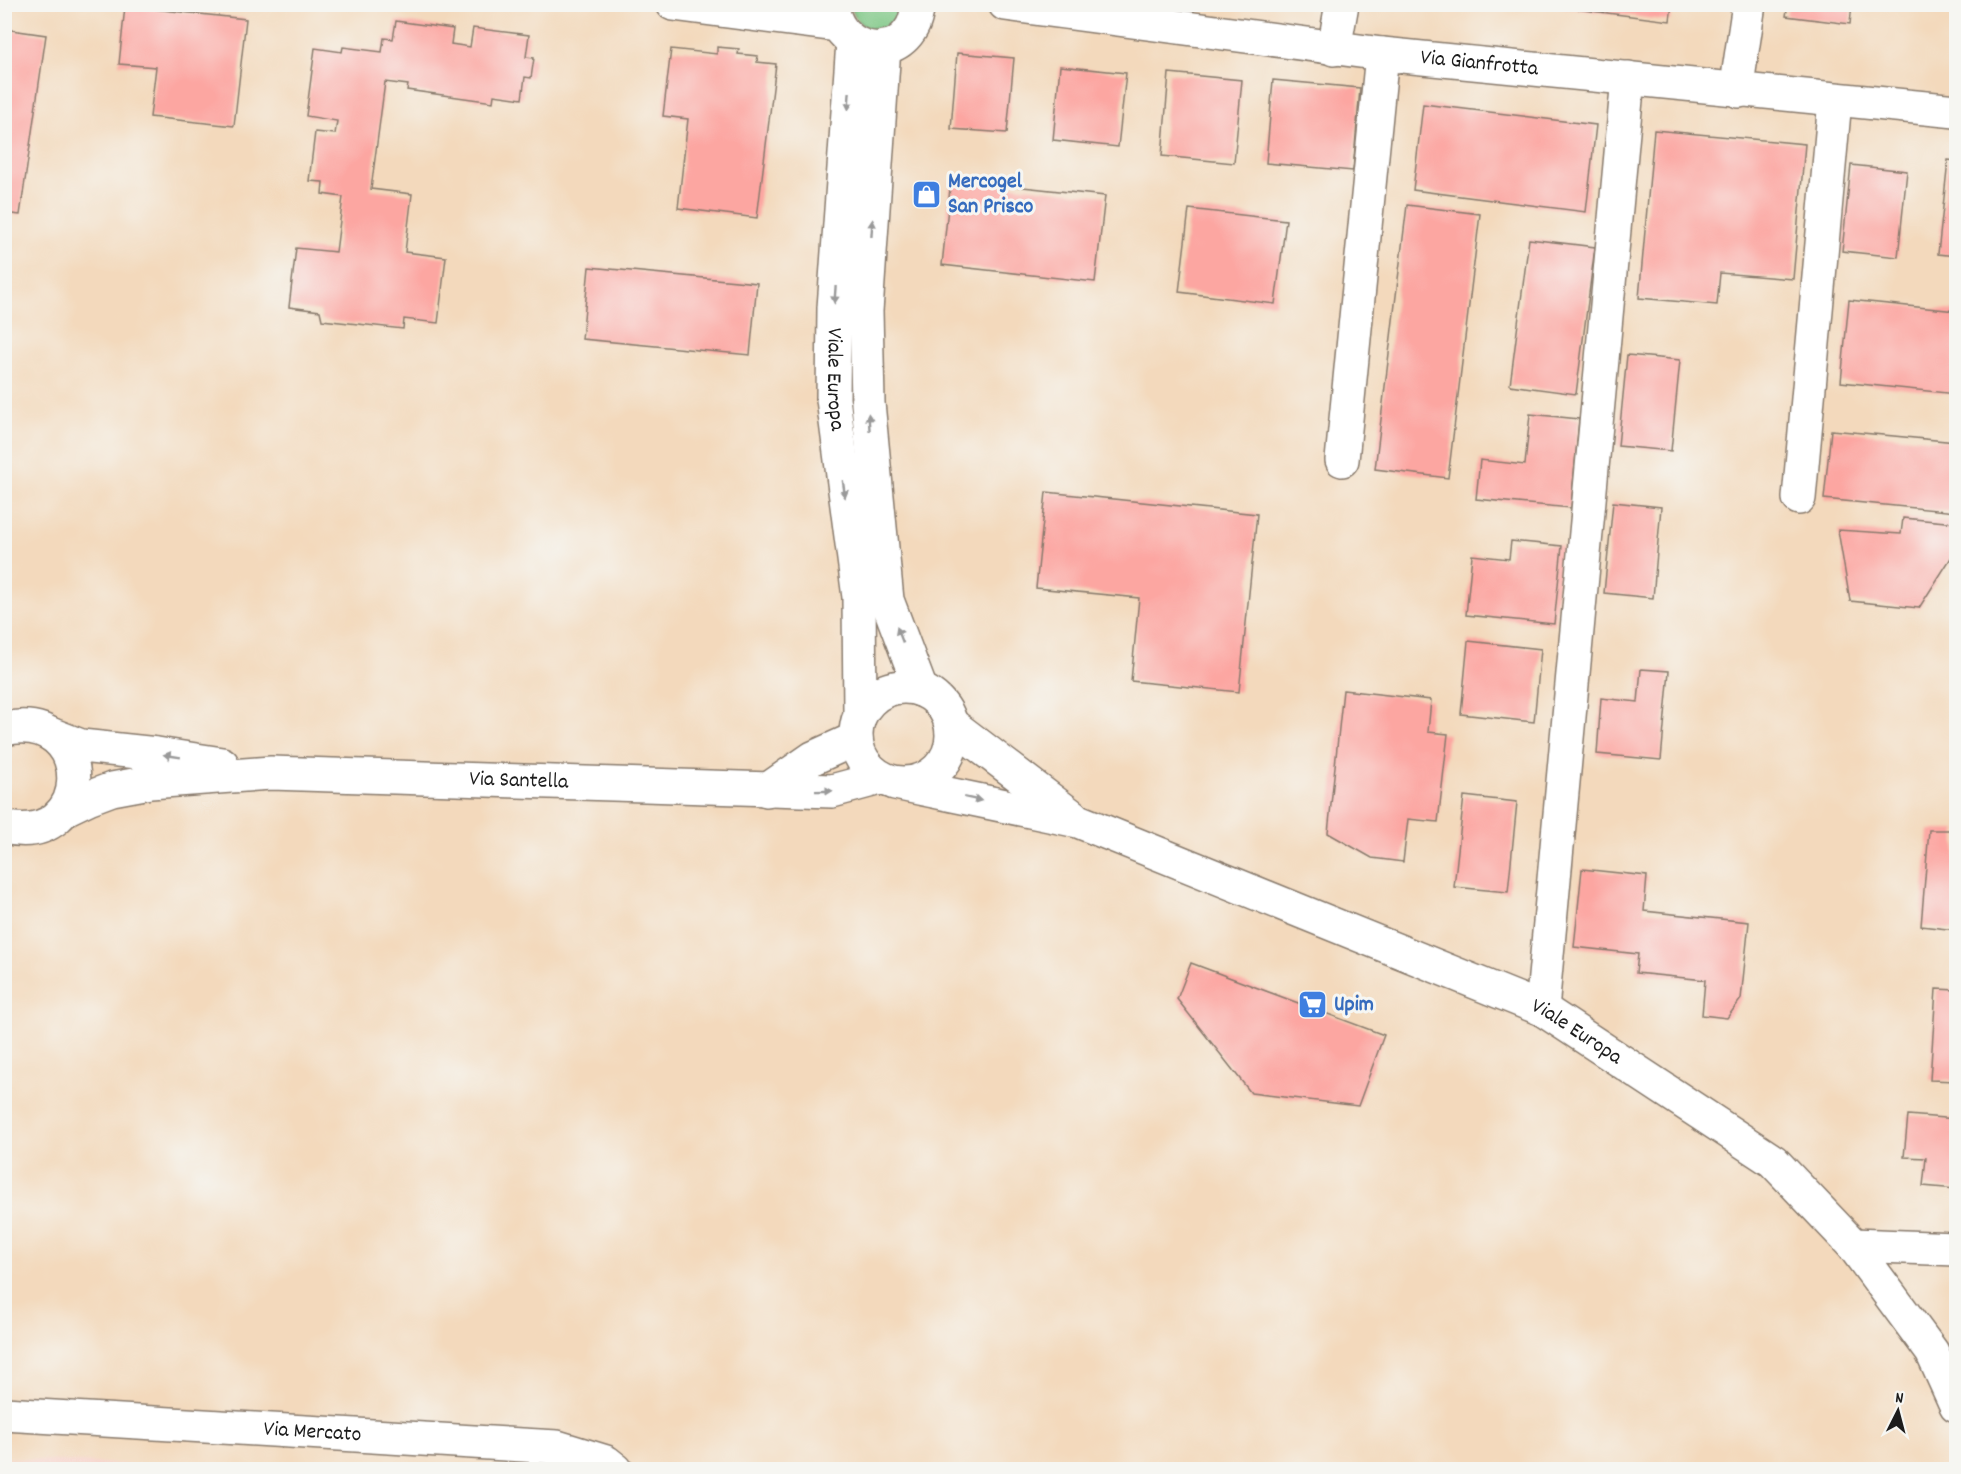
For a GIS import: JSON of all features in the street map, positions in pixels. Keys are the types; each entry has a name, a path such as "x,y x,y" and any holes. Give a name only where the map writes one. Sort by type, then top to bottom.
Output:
{"street":[{"path":"673,4 905,36 912,27 918,4"},
{"name":"Via Gianfrotta","path":"1005,4 1334,49 1956,111"},
{"path":"1334,49 1342,4"},
{"path":"1739,91 1739,71 1749,4"},
{"name":"Viale Europa","path":"851,30 866,311 868,403 887,600 921,690"},
{"name":"Viale Europa","path":"851,30 834,308 833,399 859,597 858,726"},
{"path":"1342,460 1383,54"},
{"path":"1542,1009 1628,78"},
{"path":"1799,498 1835,100"},
{"path":"907,686 935,697 945,710 951,724 953,740 948,756 939,769 927,778 911,783 888,780 868,768 859,754 858,726 868,701 893,688 907,686"},
{"name":"Via Santella","path":"8,720 81,746 157,754 271,773"},
{"name":"Viale Europa","path":"951,724 1078,821"},
{"path":"767,790 858,726"},
{"path":"50,734 63,745 72,760 75,777 73,794 65,809"},
{"name":"Via Santella","path":"37,829 52,821 65,809 112,789 150,782 271,773 832,791 888,780"},
{"name":"Viale Europa","path":"888,780 1078,821 1542,1009 1773,1161 1853,1245 1932,1352 1956,1405"},
{"path":"4,827 20,831 37,829"},
{"path":"4,848 37,829"},
{"path":"1853,1245 1956,1249"},
{"name":"Via Mercato","path":"4,1413 557,1447 606,1462 616,1470"}],"shaded area":[{"path":"4,1458 156,1466 218,1469 5,1469"}],"green space":[{"path":"851,4 902,4 892,23 876,30 860,23 854,15"}],"building":[{"path":"1552,4 1672,4 1670,21 1552,6"},
{"path":"1788,4 1852,4 1850,24 1786,16"},
{"path":"125,6 246,19 234,126 150,117 156,67 119,64"},
{"path":"396,21 453,29 451,44 470,47 473,28 529,35 526,57 534,58 531,78 525,77 522,99 494,95 493,102 407,90 408,85 385,82 371,189 412,194 405,252 446,257 438,323 404,319 403,329 322,320 320,311 289,307 296,248 336,252 343,197 322,194 323,182 309,181 315,132 335,134 337,121 306,116 315,48 342,52 343,47 382,52 384,38 393,39"},
{"path":"4,29 46,35 20,215 4,213"},
{"path":"717,47 739,49 738,54 758,56 757,62 776,64 757,218 678,208 688,119 663,116 671,49 717,54"},
{"path":"957,53 1014,58 1007,133 951,129"},
{"path":"1060,66 1126,73 1118,147 1053,140"},
{"path":"1169,73 1242,80 1234,163 1162,156"},
{"path":"1273,80 1360,88 1353,171 1266,163"},
{"path":"1423,104 1596,125 1586,212 1413,190"},
{"path":"1654,130 1805,144 1793,279 1720,273 1717,305 1639,298"},
{"path":"1948,160 1956,161 1956,256 1938,254"},
{"path":"1851,165 1907,171 1898,257 1842,251"},
{"path":"951,179 1105,196 1095,282 942,265"},
{"path":"1407,205 1480,214 1448,478 1375,469"},
{"path":"1189,209 1286,220 1275,304 1179,292"},
{"path":"1529,239 1595,247 1576,394 1510,385"},
{"path":"589,267 757,283 750,355 582,339"},
{"path":"1849,300 1956,311 1956,394 1841,382"},
{"path":"1627,355 1680,360 1671,451 1618,446"},
{"path":"1530,414 1579,419 1571,508 1476,499 1480,460 1525,465"},
{"path":"1831,430 1956,442 1956,512 1824,499"},
{"path":"1046,492 1257,514 1239,692 1131,681 1139,598 1036,588"},
{"path":"1613,502 1661,507 1653,598 1604,593"},
{"path":"1903,518 1956,523 1956,550 1919,608 1850,601 1838,530 1901,534"},
{"path":"1511,541 1562,546 1554,624 1466,615 1472,555 1509,559"},
{"path":"1468,641 1541,649 1534,722 1461,714"},
{"path":"1641,669 1669,671 1661,760 1597,754 1601,698 1638,702"},
{"path":"1343,690 1431,700 1428,732 1448,734 1438,822 1408,819 1403,862 1372,858 1328,833"},
{"path":"1464,796 1517,802 1508,892 1454,887"},
{"path":"1929,830 1956,830 1956,930 1921,926"},
{"path":"1582,869 1647,876 1644,911 1749,922 1741,999 1727,1018 1702,1015 1705,980 1636,973 1638,954 1574,947"},
{"path":"1191,963 1384,1035 1358,1106 1251,1093 1177,999"},
{"path":"1936,989 1956,990 1956,1081 1930,1080"},
{"path":"1908,1115 1956,1119 1956,1189 1923,1186 1926,1158 1904,1157"}],"place":[{"name":"Mercogel San Prisco","path":"927,195"},
{"name":"Upim","path":"1313,1005"}]}
